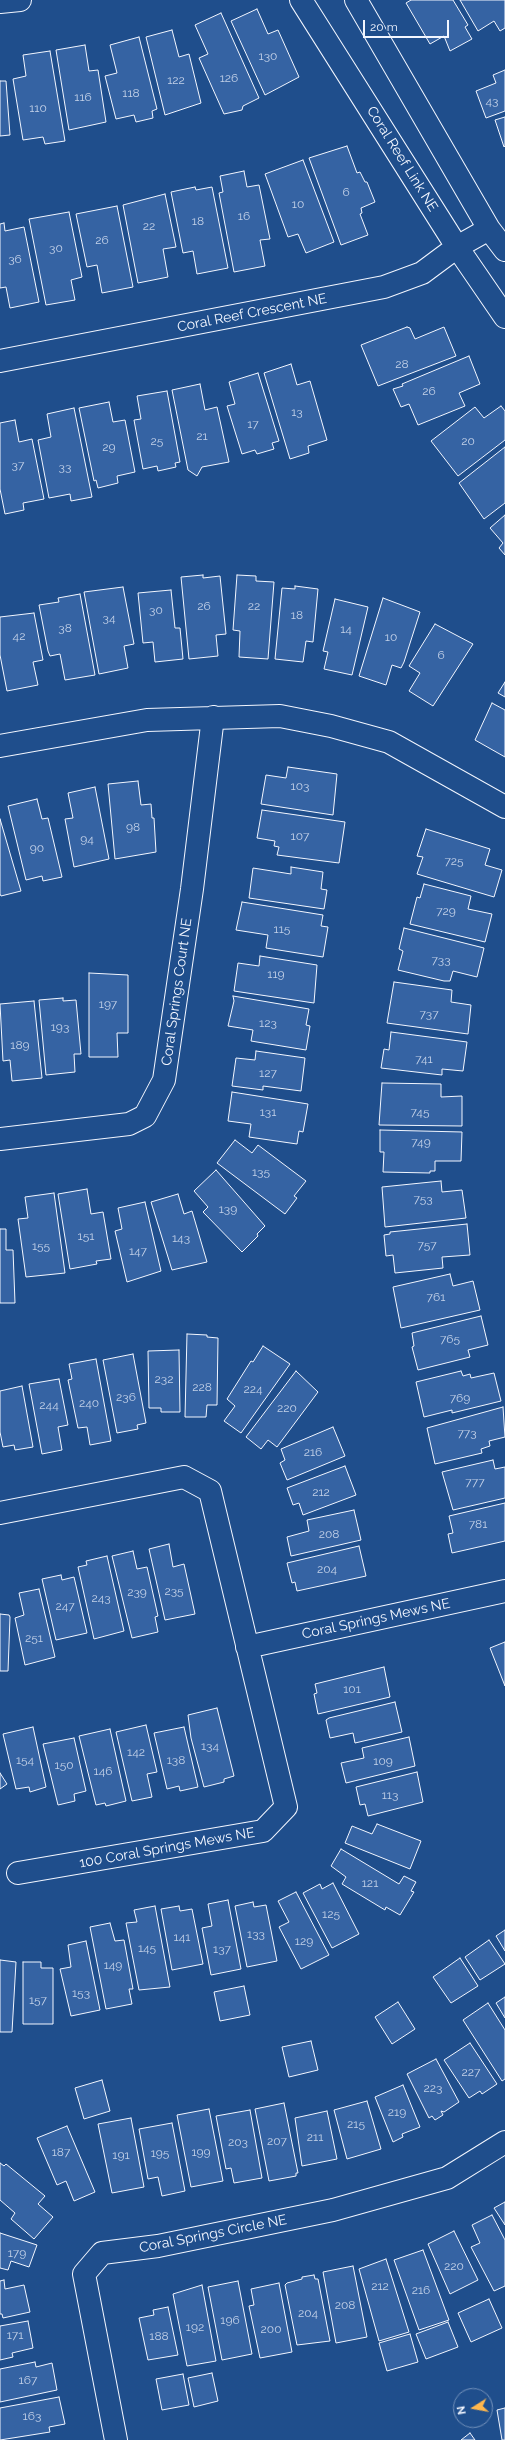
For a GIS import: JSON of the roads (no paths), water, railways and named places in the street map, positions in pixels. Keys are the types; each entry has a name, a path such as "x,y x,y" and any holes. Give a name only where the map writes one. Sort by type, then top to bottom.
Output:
{"street":[{"path":"0,2 20,0"},
{"name":"Coral Reef Link NE","path":"301,0 457,247 505,317"},
{"path":"356,0 489,229 505,250"},
{"name":"Coral Reef Crescent NE","path":"0,361 384,287 422,272 457,247 489,229"},
{"path":"0,746 147,720 280,716 331,726 390,742 505,807"},
{"name":"Coral Springs Court NE","path":"0,1139 129,1124 145,1116 164,1080 192,889 213,717"},
{"path":"0,1513 184,1476 210,1491 247,1647"},
{"name":"Coral Springs Mews NE","path":"247,1647 505,1591"},
{"name":"100 Coral Springs Mews NE","path":"18,1873 263,1831 286,1807 247,1647"},
{"name":"Coral Springs Circle NE","path":"116,2440 84,2274 102,2253 158,2246 333,2210 447,2178 505,2142"}]}
